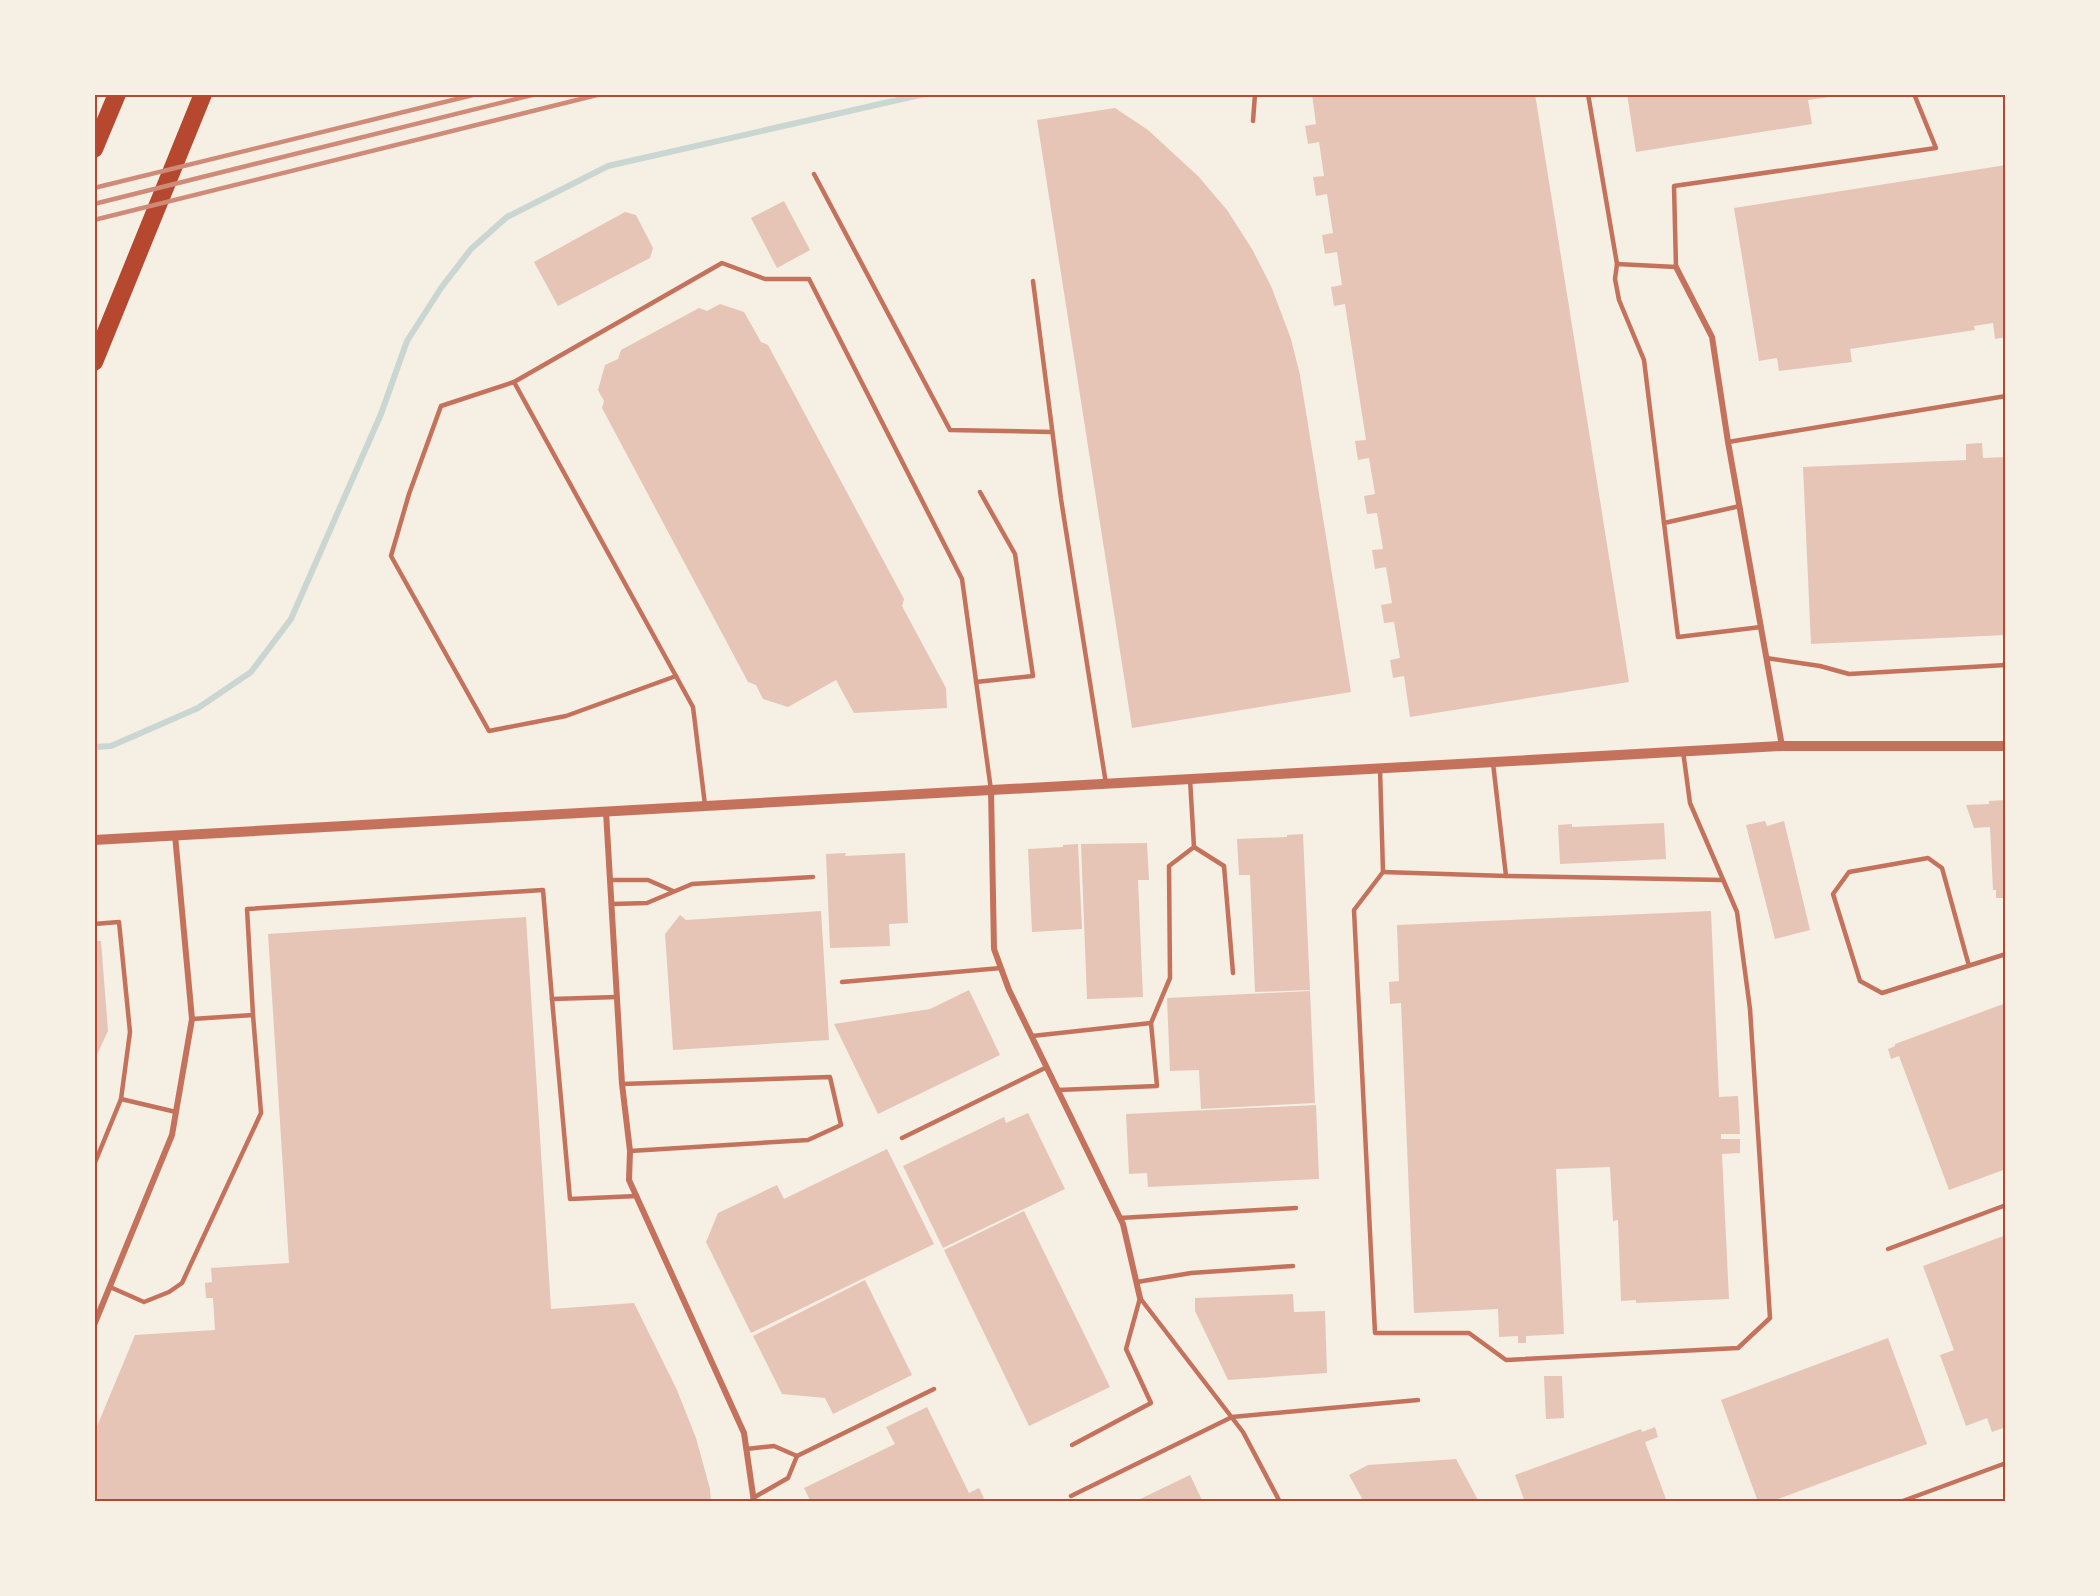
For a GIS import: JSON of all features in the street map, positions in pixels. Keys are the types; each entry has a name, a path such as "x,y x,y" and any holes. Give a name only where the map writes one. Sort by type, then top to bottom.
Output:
{"highway":[{"path":"96,146 117,94"},
{"path":"94,362 200,102"}],"street":[{"path":"1676,267 1712,337 1782,746"},
{"path":"94,840 1782,746 2006,746"},
{"path":"991,790 994,949 1032,1036 1119,1218 1140,1298"},
{"path":"606,812 622,1084 630,1152 629,1180 744,1433 753,1500"},
{"path":"94,1325 172,1135 192,1019 175,834"}],"lane":[{"path":"1253,121 1255,94"},
{"path":"1588,94 1617,264 1614,279 1619,300 1644,360 1678,637 1761,627"},
{"path":"1617,264 1676,267 1674,186 1936,148 1914,94"},
{"path":"814,174 950,430 1052,432"},
{"path":"676,676 566,716 489,731 391,555 409,494 441,406 513,382 722,263 765,279 809,279 962,579 991,790"},
{"path":"1033,281 1063,511 1106,784"},
{"path":"513,382 693,707 705,806"},
{"path":"1728,441 2006,396"},
{"path":"976,682 1033,676 1015,554 980,492"},
{"path":"1664,523 1740,506"},
{"path":"1766,658 1820,666 1848,674 2006,665"},
{"path":"1380,768 1383,872 1354,910 1375,1333 1470,1333 1506,1360 1738,1348 1770,1318 1750,1009 1737,912 1690,803 1683,751"},
{"path":"1493,762 1506,876"},
{"path":"1190,779 1194,847"},
{"path":"1194,847 1224,866 1233,972"},
{"path":"1058,1090 1157,1086 1151,1023 1170,978 1169,866 1194,847"},
{"path":"1969,966 1942,868 1928,858 1849,872 1833,894 1860,981 1882,993 1969,966 2006,954"},
{"path":"1383,872 1723,880"},
{"path":"612,904 647,903 692,884 813,877"},
{"path":"610,880 648,880 673,891"},
{"path":"110,1287 144,1302 169,1292 182,1283 261,1113 247,909 543,890 570,1199 637,1196"},
{"path":"94,924 119,922 130,1032 121,1099 94,1165"},
{"path":"842,982 1001,968"},
{"path":"552,999 617,997"},
{"path":"192,1019 253,1015"},
{"path":"1032,1036 1151,1023"},
{"path":"902,1138 1047,1067"},
{"path":"622,1084 830,1077 841,1125 808,1140 630,1152"},
{"path":"121,1099 176,1112"},
{"path":"1888,1249 2006,1205"},
{"path":"1119,1218 1296,1208"},
{"path":"1137,1282 1191,1273 1293,1266"},
{"path":"1140,1298 1244,1432 1280,1502"},
{"path":"1072,1446 1151,1403 1126,1349 1140,1298"},
{"path":"753,1500 788,1478 797,1456 934,1389"},
{"path":"1071,1496 1232,1417 1418,1400"},
{"path":"746,1449 774,1446 797,1456"},
{"path":"1900,1502 2006,1463"}],"building":[{"path":"1312,94 1535,94 1629,682 1410,717 1404,676 1393,678 1390,660 1400,658 1394,622 1384,623 1381,605 1392,603 1386,567 1375,569 1372,550 1383,549 1377,513 1367,514 1364,496 1375,494 1369,458 1358,460 1355,441 1366,440 1345,304 1334,306 1331,287 1342,285 1337,252 1325,254 1322,235 1333,233 1327,194 1316,196 1313,177 1324,176 1319,142 1308,144 1305,126 1316,124"},
{"path":"1627,94 1836,94 1836,96 1808,100 1812,124 1636,152"},
{"path":"1115,108 1148,130 1198,176 1227,210 1252,249 1271,286 1291,339 1300,375 1351,692 1132,728 1037,120"},
{"path":"2006,165 2006,337 1995,339 1993,323 1974,326 1975,330 1850,349 1852,362 1779,371 1777,358 1759,361 1734,208"},
{"path":"784,201 810,250 777,268 751,218"},
{"path":"625,212 636,215 653,248 650,258 558,306 534,262"},
{"path":"720,304 744,312 761,342 768,345 904,599 902,606 946,688 947,708 854,713 836,680 788,707 763,699 756,685 748,682 602,408 604,401 598,390 605,365 618,359 621,350 699,308 707,311"},
{"path":"1982,443 1983,458 2006,457 2006,635 1811,644 1803,467 1966,460 1966,444"},
{"path":"2006,800 2006,898 1996,898 1996,890 1993,890 1990,827 1974,828 1966,805 1989,804 1989,801"},
{"path":"1765,821 1767,826 1784,821 1810,930 1775,939 1746,825"},
{"path":"1664,823 1666,859 1560,864 1558,825 1572,824 1572,827"},
{"path":"1303,834 1310,990 1255,992 1250,875 1239,875 1237,839"},
{"path":"1147,843 1149,880 1138,880 1143,997 1087,999 1081,844"},
{"path":"1078,844 1082,929 1032,932 1028,849"},
{"path":"846,853 845,856 905,853 908,923 889,924 890,946 830,948 826,854"},
{"path":"821,911 829,1040 673,1050 665,934 680,915 686,920"},
{"path":"1711,911 1719,1097 1738,1096 1740,1134 1721,1134 1721,1139 1740,1139 1740,1153 1722,1154 1729,1299 1636,1303 1636,1300 1621,1301 1618,1220 1613,1221 1610,1167 1556,1169 1564,1334 1526,1336 1526,1343 1518,1343 1518,1336 1499,1337 1498,1309 1414,1313 1401,1003 1390,1004 1389,982 1399,981 1397,925"},
{"path":"526,917 551,1309 634,1303 677,1390 696,1438 710,1489 711,1502 94,1502 94,1437 135,1335 215,1330 213,1298 206,1298 205,1283 212,1282 211,1268 289,1263 268,934"},
{"path":"94,941 101,941 108,1031 94,1061"},
{"path":"969,990 1000,1055 878,1114 834,1024 930,1009"},
{"path":"1310,991 1315,1103 1201,1109 1199,1070 1170,1071 1167,998"},
{"path":"2006,1003 2006,1169 1949,1190 1899,1056 1891,1059 1888,1049 1895,1044"},
{"path":"1316,1105 1319,1179 1148,1187 1147,1173 1129,1174 1126,1114"},
{"path":"1028,1113 1065,1189 943,1248 903,1166 1004,1117 1006,1123"},
{"path":"887,1149 934,1244 751,1333 706,1242 718,1213 777,1185 784,1199"},
{"path":"1024,1211 1110,1387 1029,1426 944,1250"},
{"path":"2006,1235 2006,1427 1992,1432 1987,1418 1966,1426 1940,1355 1954,1350 1923,1266"},
{"path":"865,1280 912,1375 833,1414 825,1398 782,1394 753,1336"},
{"path":"1293,1294 1294,1312 1325,1311 1327,1373 1228,1380 1195,1311 1195,1298"},
{"path":"1888,1338 1927,1444 1770,1502 1758,1502 1721,1400"},
{"path":"1544,1376 1562,1376 1564,1418 1546,1419"},
{"path":"927,1407 969,1493 979,1488 984,1498 976,1502 811,1502 804,1488 895,1444 886,1427"},
{"path":"1655,1427 1658,1437 1645,1442 1667,1502 1525,1502 1515,1475 1641,1429 1642,1432"},
{"path":"1456,1459 1479,1502 1364,1502 1349,1475 1368,1465"},
{"path":"1190,1475 1203,1502 1134,1502"}],"waterway":[{"path":"94,747 111,746 198,708 251,672 291,619 381,414 407,341 441,288 471,249 507,217 608,166 924,94"}],"railway":[{"path":"94,188 477,94"},
{"path":"94,204 536,94"},
{"path":"94,220 601,94"}]}
